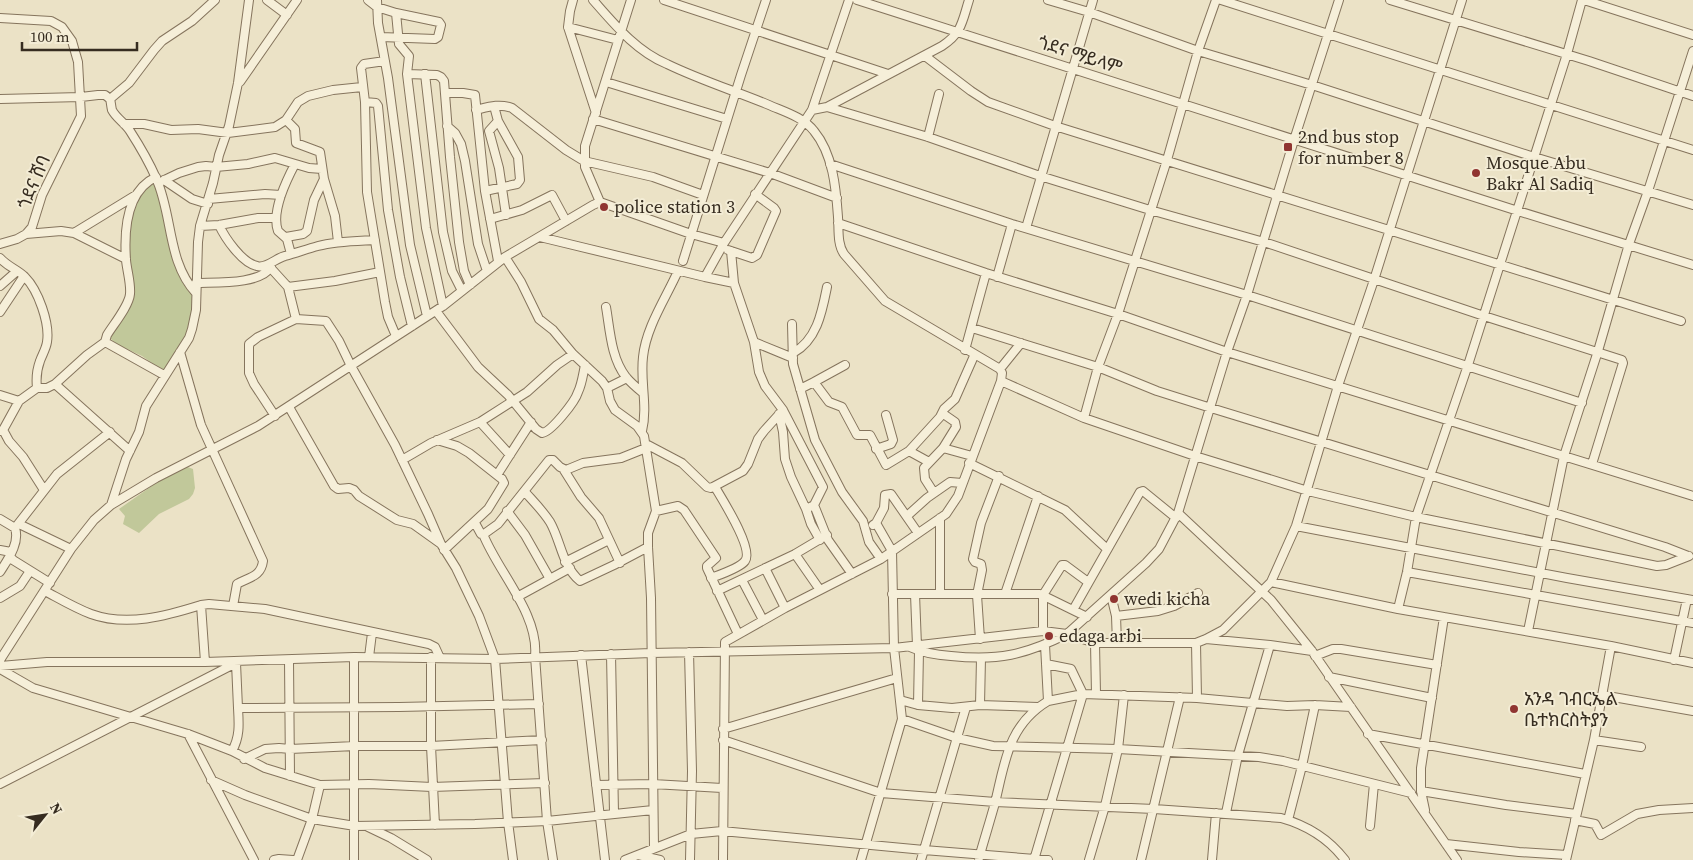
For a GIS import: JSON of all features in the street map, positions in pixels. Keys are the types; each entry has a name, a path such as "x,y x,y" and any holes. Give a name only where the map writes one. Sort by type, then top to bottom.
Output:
{"street":[{"path":"110,99 129,83 162,41 192,21 215,0"},
{"path":"112,505 130,451 139,432 146,406 192,329 196,310 200,226 219,155 228,133 238,83 248,0"},
{"path":"267,0 287,15"},
{"path":"238,83 297,0"},
{"path":"368,0 396,13 440,22 441,25 438,37 435,39 381,37"},
{"path":"573,0 568,27 594,116"},
{"path":"593,0 620,31 640,48 665,64 736,91 805,121 820,139 830,164 837,198 841,250 878,295 892,306 1000,370 1002,373 1001,381 954,504 940,518 881,559 763,620 725,642 722,788 723,860"},
{"path":"631,0 585,146 585,168 600,202 723,245 731,251 755,258 775,209 755,194"},
{"path":"664,0 888,74"},
{"path":"683,260 766,0"},
{"path":"705,277 755,194 812,110 849,0"},
{"name":"ጎደና ማይላም","path":"857,0 1693,265"},
{"path":"812,110 827,107 952,40 958,32 969,0"},
{"path":"1048,0 1089,12 1198,51 1693,205"},
{"path":"1026,228 1093,0"},
{"path":"1084,418 1098,367 1118,314 1167,160 1198,51 1216,0"},
{"path":"1221,0 1693,150"},
{"path":"915,648 945,655 981,658 1020,653 1045,645 1067,634 1159,549 1177,515 1339,0"},
{"path":"1390,0 1567,54 1693,96"},
{"path":"0,667 47,662 238,662 354,657 496,659 611,654 915,648 1043,631 1067,634 1096,643 1196,643 1206,639 1223,630 1271,582 1296,526 1338,386 1374,280 1462,0"},
{"path":"1398,609 1407,572 1416,517 1518,211 1583,0 1693,35"},
{"path":"377,4 378,23 400,160 410,246 427,316"},
{"path":"396,13 398,38 409,56 407,74 426,228 443,306"},
{"path":"0,18 51,21 62,27 72,41 78,62 80,97"},
{"path":"568,27 618,40"},
{"path":"1528,631 1564,456 1598,351 1629,244 1693,51"},
{"path":"925,56 971,92 988,102 1055,126 1681,321"},
{"path":"385,60 362,65 361,68 365,102 367,192 388,317 396,336"},
{"path":"407,74 425,74 441,77 444,81 459,242 464,270 470,285"},
{"path":"425,74 443,232 452,271 462,291"},
{"path":"606,82 727,119"},
{"path":"124,124 144,124 172,130 198,129 228,133 275,127 281,125 298,102 308,96 332,90 362,87"},
{"path":"445,93 473,94 475,97 485,191 490,220 502,259 521,282 539,319 602,381 607,388 610,401 615,410 642,430"},
{"path":"928,137 939,94"},
{"path":"0,99 98,95 105,95 110,99 113,111 124,124 159,180 174,252 183,276 196,293"},
{"name":"ጎደና ሸባ","path":"0,244 17,239 26,234 32,227 42,195 81,116 80,97"},
{"path":"365,102 376,103 378,106 388,210 400,277 412,326"},
{"path":"476,110 504,105 512,108 566,150 584,160 653,177 703,195"},
{"path":"485,191 519,183 520,171 516,151 498,121 494,106"},
{"path":"827,107 928,137 1040,176 1150,210 1264,242 1374,280 1622,360 1624,364 1592,464"},
{"path":"594,116 770,173 837,198"},
{"path":"286,120 295,129 296,143 320,152 324,179 333,207 338,242"},
{"path":"498,121 489,131 502,187 506,215"},
{"path":"447,126 458,137 465,162 478,244 487,271"},
{"path":"433,144 449,144"},
{"path":"74,233 136,195 149,180 159,180 198,167 248,164 275,158 322,169"},
{"path":"465,162 481,160"},
{"path":"291,254 286,237 278,231 276,218 281,195 295,164"},
{"path":"830,164 1012,224 1247,295 1582,403"},
{"path":"286,237 303,234 307,231 314,200 324,179"},
{"path":"159,180 192,199 208,201 265,194 281,195"},
{"path":"44,490 23,457 8,442 1,431 19,401 37,388 46,388 55,384 87,355 106,342 107,335 130,297 126,260 126,222 136,195"},
{"path":"490,220 522,210 552,195 566,221"},
{"path":"0,660 71,549 94,520 112,505 156,478 258,426 289,407 436,311 502,259 600,202"},
{"path":"200,226 219,225 258,218 276,218"},
{"path":"838,223 986,274 1118,314 1227,352 1693,496"},
{"path":"997,277 1012,224"},
{"path":"219,225 224,237 247,261 260,267 269,266 278,258 319,245 375,240"},
{"path":"26,234 61,231 74,233 126,260"},
{"path":"540,237 734,283"},
{"path":"731,251 734,283 754,342 765,386 803,447 823,487 814,505 806,509"},
{"path":"0,258 7,266 24,276 33,288 45,316 47,342 38,371 37,388"},
{"path":"196,283 235,282 257,277 268,272 269,266"},
{"path":"269,266 288,287 296,319"},
{"path":"0,286 17,271"},
{"path":"654,848 648,533 656,511 642,430 645,419 642,375 645,345 658,312 678,271"},
{"path":"288,287 380,272"},
{"path":"965,350 986,274"},
{"path":"0,312 24,276"},
{"path":"793,356 805,345 813,333 820,318 827,287"},
{"path":"606,307 614,350 619,364 626,378 643,394"},
{"path":"436,311 478,367 513,401 542,434 549,430 575,399 580,388 585,365"},
{"path":"274,416 254,384 249,372 248,344 258,337 296,319 326,321 340,341 350,366 402,460 443,547 456,568 479,616 496,659 508,822 513,860"},
{"path":"792,324 794,369 815,440 842,492 863,521 869,542 881,559"},
{"path":"972,328 1098,367 1211,408 1691,556"},
{"path":"106,342 164,375"},
{"path":"754,342 793,356"},
{"path":"1000,370 1021,343"},
{"path":"180,352 202,425 263,561 258,575 237,584 233,606"},
{"path":"402,460 436,440 480,422 533,387 557,365 573,354"},
{"path":"814,382 829,402 842,407 857,434 870,435 886,466 909,451 956,397 974,356"},
{"path":"800,389 844,365"},
{"path":"607,388 626,378"},
{"path":"1001,381 1084,418 1195,456 1308,491 1416,517 1657,566 1666,565 1691,556"},
{"path":"55,384 130,451"},
{"path":"0,394 19,401"},
{"path":"289,407 334,486 338,489 349,488 354,490 359,496 397,520 413,524 443,547"},
{"path":"646,446 682,463 707,487 715,487 743,471 748,464 758,439 781,412"},
{"path":"781,412 785,459 811,524 852,574"},
{"path":"934,493 924,476 924,468 943,448 956,424 942,412"},
{"path":"876,449 891,444 893,440 886,415"},
{"path":"480,422 510,455"},
{"path":"497,475 531,422"},
{"path":"0,572 11,554 16,538 17,526 44,490 66,466 110,432"},
{"path":"436,440 457,446 468,452 504,483 493,503 475,523 443,547"},
{"path":"803,447 815,440"},
{"path":"564,470 569,470 583,463 622,458 646,446"},
{"path":"943,448 971,460 1066,510 1107,548"},
{"path":"909,451 929,462"},
{"path":"483,534 489,532 498,524 547,462 553,460 564,470 581,498 599,518 620,562"},
{"path":"980,639 977,595 982,570 980,564 973,561 981,524 999,476"},
{"path":"907,516 950,482 962,483"},
{"path":"711,578 734,568 746,560 746,547 715,487"},
{"path":"1073,610 1107,548 1143,490 1177,515 1271,600 1351,707 1457,860"},
{"path":"525,492 550,521 568,565 580,581 648,547"},
{"path":"866,530 876,523 884,508 884,498 889,494 893,495 918,533"},
{"path":"1005,594 1038,496"},
{"path":"814,505 823,538"},
{"path":"656,511 678,506 682,507 716,558 707,566 738,634"},
{"path":"507,511 525,535 550,579"},
{"path":"940,518 940,594"},
{"path":"0,520 71,549"},
{"path":"475,523 483,534 517,597 536,643 535,656 544,783 553,860"},
{"path":"861,860 902,719 894,648 892,551 876,523"},
{"path":"1296,526 1540,573 1690,599 1682,621 1674,660"},
{"path":"717,591 795,554 823,538"},
{"path":"517,597 550,579 568,565 609,540"},
{"path":"0,550 11,554"},
{"path":"11,554 13,560 50,583"},
{"path":"795,554 820,590"},
{"path":"1043,631 1043,595 1064,564 1088,582"},
{"path":"734,568 763,620"},
{"path":"765,568 786,608"},
{"path":"0,598 20,586 30,571"},
{"path":"1407,572 1693,623"},
{"path":"1271,582 1398,609 1612,646 1693,663"},
{"path":"45,591 93,615 120,619 144,619 167,615 201,605 233,606 284,613 434,646 440,658"},
{"path":"1116,616 1158,611 1174,606 1198,593"},
{"path":"892,594 1043,595 1087,617"},
{"path":"915,594 918,705"},
{"path":"1111,595 1116,616 1117,643"},
{"path":"201,605 205,662"},
{"path":"1426,814 1421,791 1421,768 1444,617"},
{"path":"369,657 372,633"},
{"path":"1206,639 1270,645 1313,654 1333,649 1351,650 1437,665"},
{"path":"1096,643 1096,694"},
{"path":"1196,643 1197,698"},
{"path":"1045,645 1048,701"},
{"path":"1226,813 1238,755 1270,645"},
{"path":"1446,844 1566,857 1594,740 1612,646"},
{"path":"689,652 692,786 690,860"},
{"path":"611,654 614,813"},
{"path":"581,655 605,860"},
{"path":"354,657 354,860"},
{"path":"431,657 431,746 435,825"},
{"path":"980,706 981,658"},
{"path":"289,660 290,776"},
{"path":"232,752 239,732 238,662"},
{"path":"0,784 238,662"},
{"path":"1034,859 1083,694 1071,669 1046,664"},
{"path":"0,667 33,688 188,734 232,752 244,759 320,785 432,787 544,783"},
{"path":"1329,677 1432,698"},
{"path":"723,729 897,678"},
{"path":"979,858 1008,747 1023,721 1038,707 1048,701 1083,694 1096,694 1180,697 1301,706 1351,707"},
{"path":"1602,695 1693,711"},
{"path":"1089,860 1105,806 1118,749 1124,696"},
{"path":"1141,860 1180,697"},
{"path":"900,700 918,705 952,708 980,706 1038,707"},
{"path":"238,708 539,704"},
{"path":"1288,820 1315,705"},
{"path":"921,860 966,707"},
{"path":"902,719 957,738 993,746 1118,749 1267,758 1411,793"},
{"path":"188,734 254,860"},
{"path":"1368,734 1585,774"},
{"path":"244,759 265,749 431,746 542,740"},
{"path":"723,740 881,793 940,799 1226,813 1288,820 1321,837 1332,845 1345,860"},
{"path":"1594,740 1642,747"},
{"path":"211,780 245,795 312,819 355,826 548,821 653,810"},
{"path":"596,785 653,784 722,788"},
{"path":"1370,826 1374,784"},
{"path":"297,860 312,819 320,785"},
{"path":"1421,791 1576,817 1595,824 1600,835 1637,814 1659,810 1693,808"},
{"path":"1212,860 1216,813"},
{"path":"366,826 391,838 427,860"},
{"path":"625,860 691,834 722,831 924,850 979,858 1048,860"},
{"path":"638,855 660,860"},
{"path":"274,860 293,860"}],"green space":[{"path":"157,180 176,254 196,304 191,333 163,371 142,356 116,344 110,338 134,295 129,253 131,218 147,185"},
{"path":"185,466 193,469 195,488 189,499 159,514 139,533 123,524 125,516 119,509 156,483"}],"place":[{"name":"2nd bus stop for number 8","path":"1288,147"},
{"name":"Mosque Abu Bakr Al Sadiq","path":"1476,173"},
{"name":"police station 3","path":"604,207"},
{"name":"wedi kicha","path":"1114,599"},
{"name":"edaga arbi","path":"1049,636"},
{"name":"አንዳ ገብርኤል ቤተክርስትያን","path":"1514,709"}]}
